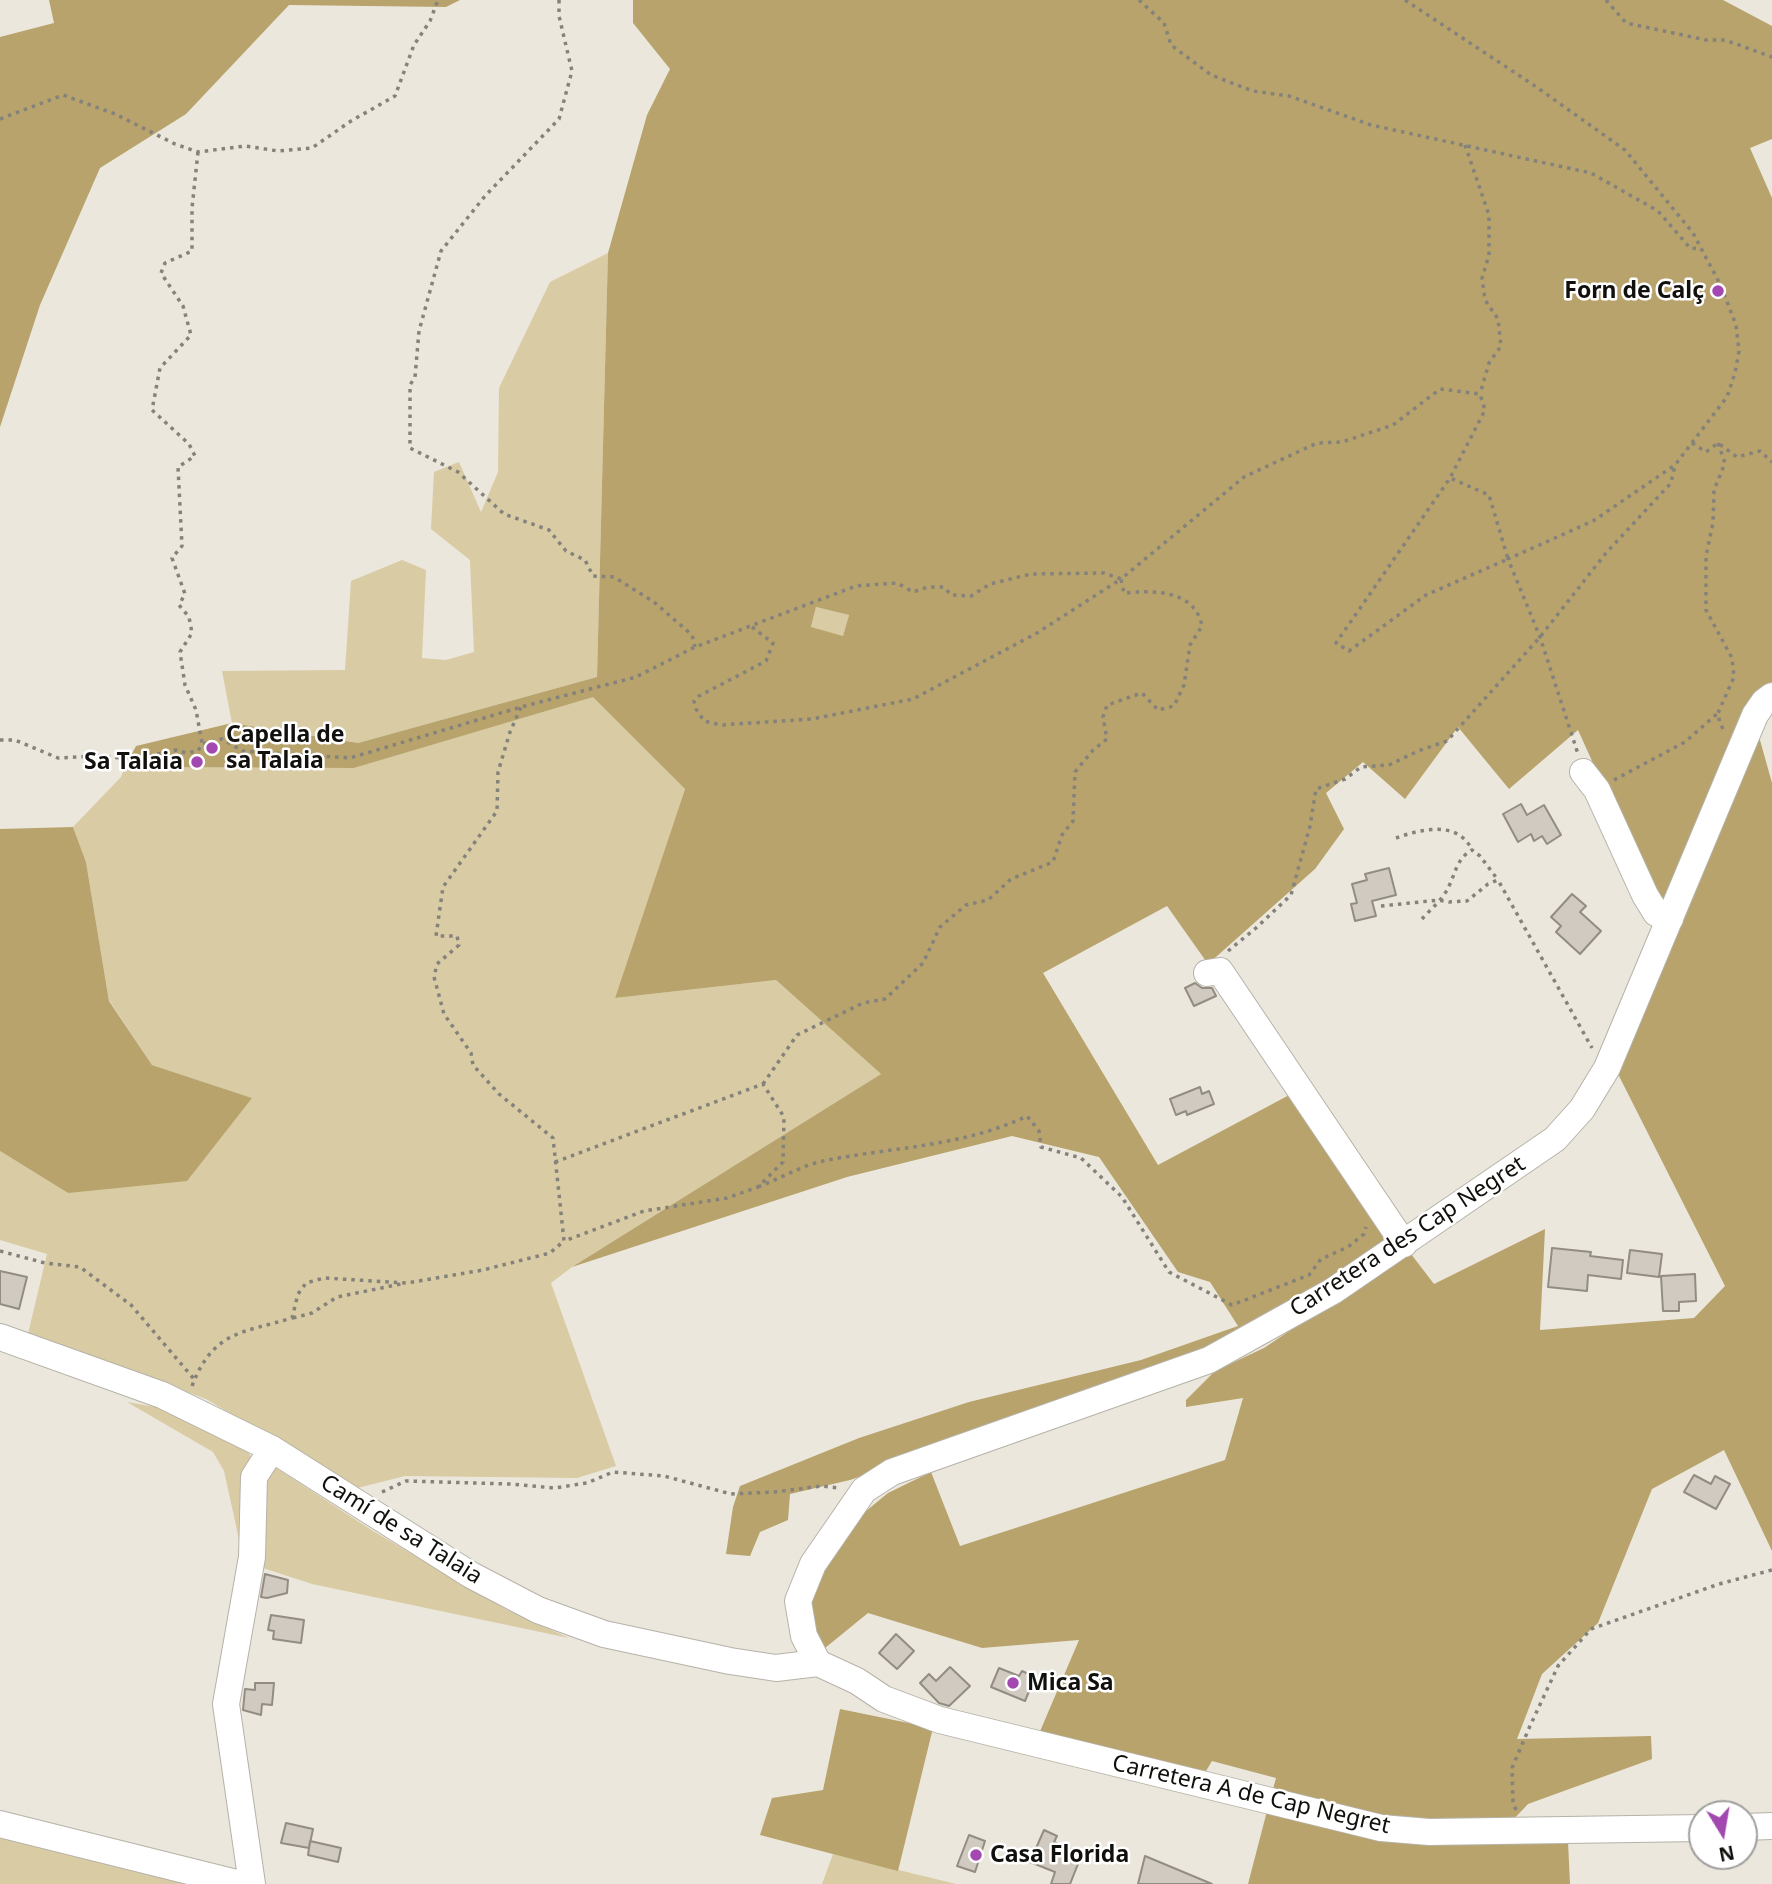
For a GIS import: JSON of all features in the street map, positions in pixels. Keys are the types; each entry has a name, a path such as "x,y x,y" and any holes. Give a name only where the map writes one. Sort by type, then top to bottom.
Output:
{"street":[{"name":"Carretera des Cap Negret","path":"818,1663 804,1636 798,1601 813,1564 864,1490 892,1472 1209,1360 1333,1291 1555,1139 1583,1108 1610,1061 1755,715 1772,695"},
{"path":"1590,781 1645,895 1656,912 1670,919"},
{"path":"1214,972 1404,1244"},
{"name":"Camí de sa Talaia","path":"0,1337 162,1395 271,1449 471,1575 538,1610 604,1634 730,1661 776,1668 818,1663"},
{"path":"252,1884 226,1704 252,1558 254,1477 271,1449"},
{"name":"Carretera A de Cap Negret","path":"818,1663 857,1681 884,1699 940,1720 1381,1828 1429,1832 1688,1828"},
{"path":"0,1824 241,1884"}],"path":[{"path":"0,119 63,95 115,114 175,144 198,152 245,146 278,152 312,148 395,96 414,45 430,21 438,0"},
{"path":"559,0 559,16 572,71 558,119 485,196 441,251 419,331 415,377 410,385 410,448 458,472 505,514 549,530 566,551 585,560 593,576 614,578 654,602 692,635 695,647"},
{"path":"1139,0 1164,23 1171,45 1211,75 1253,90 1289,96 1371,125 1591,173 1658,211 1690,248 1701,249"},
{"path":"1405,0 1535,86 1625,150 1693,233 1721,286 1736,325 1739,351 1727,397 1675,465 1592,521 1426,595 1349,651 1336,643 1450,478 1485,410 1480,394 1489,363 1501,346 1498,319 1485,300 1482,278 1489,255 1489,215 1464,144"},
{"path":"1606,0 1626,23 1706,40 1725,40 1772,57"},
{"path":"0,740 15,740 58,758 97,756 135,760 176,750 186,753 198,751 202,744 196,710 185,685 180,652 191,633 190,617 179,605 185,594 172,558 182,546 178,467 195,456 189,444 152,410 160,368 191,335 183,306 161,273 165,263 192,251 192,208 198,152"},
{"path":"752,627 773,643 766,661 699,696 695,701 696,709 704,720 721,725 812,719 913,699 1037,633 1121,579 1244,477 1317,443 1342,442 1393,425 1440,389 1480,394"},
{"path":"1692,443 1706,452 1718,443"},
{"path":"1450,478 1489,495 1508,559 1540,637 1590,781 1685,742 1718,713 1734,677 1732,658 1706,610 1706,556 1713,523 1714,490 1725,463 1718,443"},
{"path":"1718,443 1737,457 1760,451 1772,462"},
{"path":"1214,972 1218,959 1256,929 1290,895 1310,826 1316,789 1345,779 1361,767 1390,765 1447,741 1540,637 1606,553 1671,483 1675,465"},
{"path":"202,744 222,739 243,751 350,758 522,707 636,677 695,647 856,586 897,583 913,592 928,587 944,587 951,595 971,596 990,584 1031,574 1104,573 1121,579"},
{"path":"555,1163 764,1084 797,1035 863,1003 885,999 923,963 940,927 966,905 988,900 1011,879 1053,862 1062,835 1073,821 1075,772 1093,750 1107,740 1103,717 1107,705 1142,693 1158,710 1174,706 1184,685 1190,645 1202,626 1200,614 1186,599 1151,590 1124,593 1121,579"},
{"path":"522,707 510,732 498,772 497,811 443,887 436,936 457,936 459,946 437,964 434,977 444,1014 471,1053 473,1065 499,1094 553,1138 564,1241"},
{"path":"1718,713 1724,731 1745,739"},
{"path":"1396,838 1427,828 1444,829 1468,841 1472,850 1480,856 1498,880 1593,1049 1610,1061"},
{"path":"1422,919 1448,889 1463,855 1472,850"},
{"path":"1381,906 1438,900 1467,901 1488,884 1498,880"},
{"path":"758,1187 783,1162 784,1116 764,1084"},
{"path":"184,1406 194,1379 210,1351 226,1338 312,1312 337,1297 483,1270 550,1253 564,1241 644,1211 727,1198 820,1162 949,1140 1007,1126 1027,1116 1040,1131 1041,1147 1081,1158 1122,1197 1169,1272 1232,1305 1309,1275 1321,1259 1348,1247 1364,1234 1376,1202"},
{"path":"0,1251 45,1263 80,1267 131,1305 194,1379"},
{"path":"292,1318 298,1294 306,1283 324,1278 407,1283"},
{"path":"358,1503 406,1481 554,1488 587,1483 613,1472 664,1476 731,1494 821,1486 864,1490"},
{"path":"1527,1830 1513,1803 1512,1768 1558,1666 1591,1629 1718,1584 1772,1570"}],"shaded area":[{"path":"49,0 460,0 446,7 289,5 186,114 100,168 40,305 0,427 0,37 54,23"},
{"path":"633,0 1723,0 1772,26 1772,139 1750,148 1772,198 1772,682 1749,700 1667,901 1650,889 1578,730 1509,789 1458,727 1405,799 1363,762 1326,793 1344,829 1315,869 1208,964 1167,906 1043,973 1158,1165 1293,1093 1395,1243 1260,1330 954,1444 850,1480 790,1494 788,1520 760,1532 750,1556 726,1554 733,1507 740,1486 859,1438 969,1402 1141,1360 1238,1326 1210,1282 1178,1272 1099,1157 1012,1136 847,1177 572,1267 881,1074 776,980 615,998 685,789 593,697 354,768 125,767 136,746 232,723 358,743 597,677 608,253 647,115 670,69 633,23","holes":["816,607 849,615 843,636 811,627"]},
{"path":"608,253 597,677 358,743 232,723 222,671 345,670 351,581 402,560 426,570 422,658 446,660 474,652 470,560 431,529 434,472 459,462 481,512 498,472 499,388 550,282"},
{"path":"816,607 849,615 843,636 811,628"},
{"path":"593,696 685,789 615,998 776,980 881,1074 572,1267 551,1283 616,1466 577,1478 405,1476 357,1488 206,1399 28,1334 47,1254 0,1240 0,1151 68,1193 252,1098 152,1065 109,1000 86,862 73,827 121,777 125,767 354,768"},
{"path":"1758,733 1772,783 1772,1551 1724,1450 1652,1489 1598,1623 1542,1674 1517,1739 1651,1736 1652,1759 1528,1804 1511,1822 1416,1823 1273,1789 1276,1778 1212,1761 1206,1771 1038,1736 1079,1640 982,1648 868,1613 825,1648 811,1620 813,1589 854,1521 888,1493 931,1472 960,1546 1225,1460 1243,1398 1186,1407 1186,1400 1215,1371 1264,1348 1358,1285 1411,1254 1434,1284 1545,1229 1540,1330 1694,1318 1725,1286 1618,1074"},
{"path":"73,827 86,862 109,1001 152,1065 252,1098 187,1181 68,1193 0,1151 0,829"},
{"path":"127,1402 161,1408 246,1449 253,1460 244,1562 224,1471 213,1452"},
{"path":"270,1464 373,1531 507,1610 569,1638 312,1584 257,1566 261,1478"},
{"path":"840,1709 933,1728 898,1871 760,1835 772,1798 823,1790"},
{"path":"1267,1811 1385,1842 1568,1842 1570,1884 1248,1884"},
{"path":"0,1833 202,1884 0,1884"},
{"path":"833,1854 956,1884 822,1884"}],"building":[{"path":"1521,804 1527,815 1544,805 1561,835 1547,844 1542,836 1534,841 1531,834 1518,842 1503,814"},
{"path":"1389,868 1396,895 1372,901 1376,916 1355,921 1351,904 1357,903 1352,884 1367,880 1365,874"},
{"path":"1572,894 1586,906 1580,912 1601,931 1580,954 1556,932 1561,926 1551,917"},
{"path":"1195,983 1202,988 1212,988 1216,996 1194,1006 1185,988"},
{"path":"1200,1087 1202,1094 1209,1091 1214,1104 1187,1115 1186,1111 1176,1115 1170,1099"},
{"path":"1552,1248 1591,1252 1590,1256 1623,1260 1621,1279 1588,1275 1587,1291 1548,1287"},
{"path":"1630,1250 1662,1254 1659,1277 1627,1273"},
{"path":"0,1271 27,1277 19,1309 0,1304"},
{"path":"1695,1274 1696,1301 1679,1302 1679,1311 1663,1311 1661,1276"},
{"path":"1694,1475 1711,1484 1715,1476 1730,1484 1716,1509 1684,1492"},
{"path":"265,1574 288,1580 287,1593 261,1597"},
{"path":"271,1615 304,1620 301,1643 273,1639 274,1631 268,1630"},
{"path":"896,1634 914,1651 897,1669 879,1653"},
{"path":"950,1667 970,1686 949,1706 939,1703 920,1683 929,1674 936,1681"},
{"name":"Mica Sa","path":"999,1668 1019,1676 1022,1671 1035,1677 1025,1701 991,1687"},
{"path":"255,1683 274,1683 272,1705 262,1704 261,1715 243,1710 245,1689 255,1690"},
{"path":"286,1823 313,1829 309,1848 281,1843"},
{"path":"1044,1830 1057,1836 1054,1842 1082,1854 1070,1884 1051,1884 1055,1872 1030,1862"},
{"name":"Casa Florida","path":"969,1835 985,1841 975,1872 957,1866"},
{"path":"310,1841 341,1848 338,1862 308,1855"},
{"path":"1145,1856 1212,1884 1138,1884"}],"place":[{"name":"Forn de Calç","path":"1718,291"},
{"name":"Capella de sa Talaia","path":"212,748"},
{"name":"Sa Talaia","path":"197,762"},
{"name":"Mica Sa","path":"1013,1683"},
{"name":"Casa Florida","path":"976,1855"}]}
